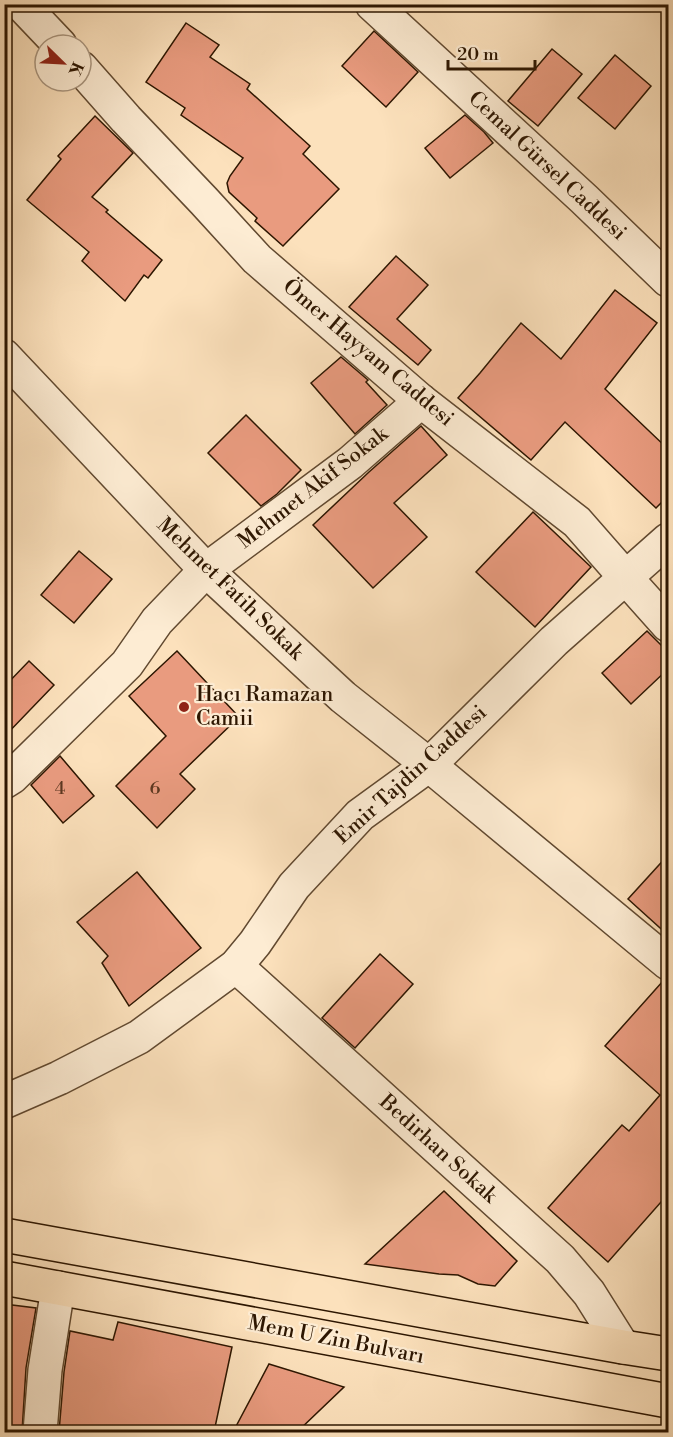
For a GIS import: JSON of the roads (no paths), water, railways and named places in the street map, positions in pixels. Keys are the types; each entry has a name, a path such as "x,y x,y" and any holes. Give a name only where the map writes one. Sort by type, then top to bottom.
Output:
{"main road":[{"name":"Mem U Zin Bulvarı","path":"4,1235 669,1354"},
{"name":"Mem U Zin Bulvarı","path":"4,1278 669,1401"}],"street":[{"path":"21,4 49,33"},
{"name":"Cemal Gürsel Caddesi","path":"372,4 669,280"},
{"name":"Ömer Hayyam Caddesi","path":"93,82 257,259 421,401 577,522 669,625"},
{"name":"Mehmet Fatih Sokak","path":"4,356 206,570 343,697 669,963"},
{"name":"Mehmet Akif Sokak","path":"7,776 127,664 157,621 206,570 350,463 421,401"},
{"name":"Emir Tajdin Caddesi","path":"4,1102 59,1078 139,1037 236,966 255,943 294,886 360,815 429,765 554,640 669,540"},
{"name":"Bedirhan Sokak","path":"236,966 560,1259 589,1293 623,1347"},
{"path":"40,1432 45,1370 58,1288"}],"place":[{"name":"Hacı Ramazan Camii","path":"184,707"}]}
